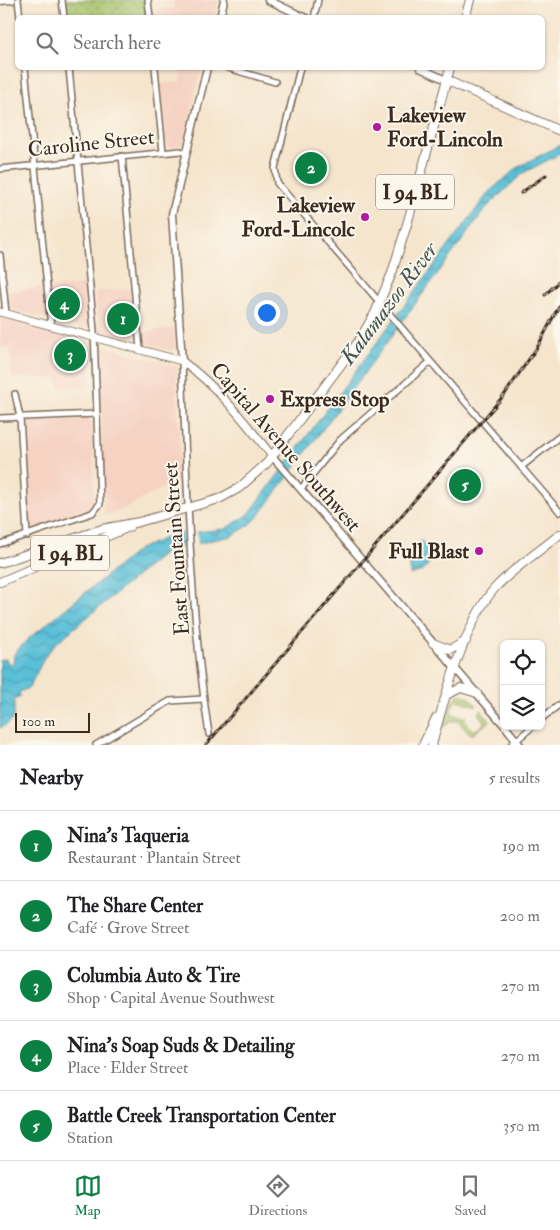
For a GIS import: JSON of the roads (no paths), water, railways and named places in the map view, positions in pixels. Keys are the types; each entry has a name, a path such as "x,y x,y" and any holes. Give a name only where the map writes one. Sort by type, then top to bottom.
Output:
{"main road":[{"path":"466,15 470,0"},
{"name":"I 94 BL","path":"0,563 102,529 139,522 219,499 239,488 272,456 358,342 379,302 392,273 408,221 449,70"},
{"path":"446,80 560,130"},
{"name":"Capital Avenue Southwest","path":"3,313 182,361 197,372 216,391 272,456"},
{"name":"I 94 BL","path":"0,582 106,538 139,522"},
{"path":"432,745 446,694 480,608 495,588 560,534"},
{"path":"433,644 450,650 456,649 467,640"},
{"path":"446,694 461,688 477,693"},
{"path":"423,745 441,709"}],"street":[{"path":"0,1 12,0"},
{"path":"18,0 20,15"},
{"path":"62,0 64,15"},
{"path":"148,0 150,15"},
{"path":"221,15 224,0"},
{"path":"268,0 300,15"},
{"path":"315,15 318,0"},
{"path":"25,70 51,326"},
{"path":"0,544 27,536 98,509 100,502 94,337 69,70"},
{"path":"155,70 163,152"},
{"path":"182,361 171,226 174,197 206,70"},
{"path":"235,70 275,82"},
{"path":"300,70 275,168 275,178 280,188 560,512"},
{"path":"424,70 446,80"},
{"name":"Caroline Street","path":"0,169 163,152 180,151 185,153"},
{"path":"122,156 140,349"},
{"path":"0,255 3,313"},
{"name":"East Fountain Street","path":"182,361 191,546 203,699 209,734"},
{"path":"301,489 335,445 430,362"},
{"path":"14,394 20,417 27,536"},
{"path":"0,418 97,414"},
{"path":"521,467 560,436"},
{"name":"Capital Avenue Southwest","path":"272,456 500,721"},
{"path":"96,745 170,701 203,699"},
{"path":"545,716 560,704"},
{"name":"Capital Avenue Southwest","path":"507,730 516,743"},
{"path":"516,743 529,730"}],"water":[{"path":"560,145 560,154 523,173 486,208 259,516 250,525 231,536 168,550 55,644 44,658 29,688 19,692 20,697 14,700 13,717 9,723 0,728 0,660 6,659 8,664 13,664 14,654 28,639 139,549 175,534 225,529 248,515 489,192 518,167"},
{"path":"420,541 427,545 435,556 423,571 410,575 410,561 404,555 411,549 418,559 422,559 422,556 415,552"}],"railway":[{"path":"521,193 546,175"},
{"path":"545,295 560,280"},
{"path":"206,745 505,394 538,346 560,304"}],"place":[{"name":"Lakeview Ford-Lincoln","path":"377,127"},
{"name":"The Share Center","path":"311,168"},
{"name":"Lakeview Ford-Lincolc","path":"365,217"},
{"name":"Nina's Soap Suds & Detailing","path":"64,304"},
{"name":"Nina's Taqueria","path":"123,319"},
{"name":"Columbia Auto & Tire","path":"70,355"},
{"name":"Express Stop","path":"270,399"},
{"name":"Battle Creek Transportation Center","path":"465,485"},
{"name":"Full Blast","path":"479,551"}],"water label":[{"name":"Kalamazoo River","path":"388,303"}]}
